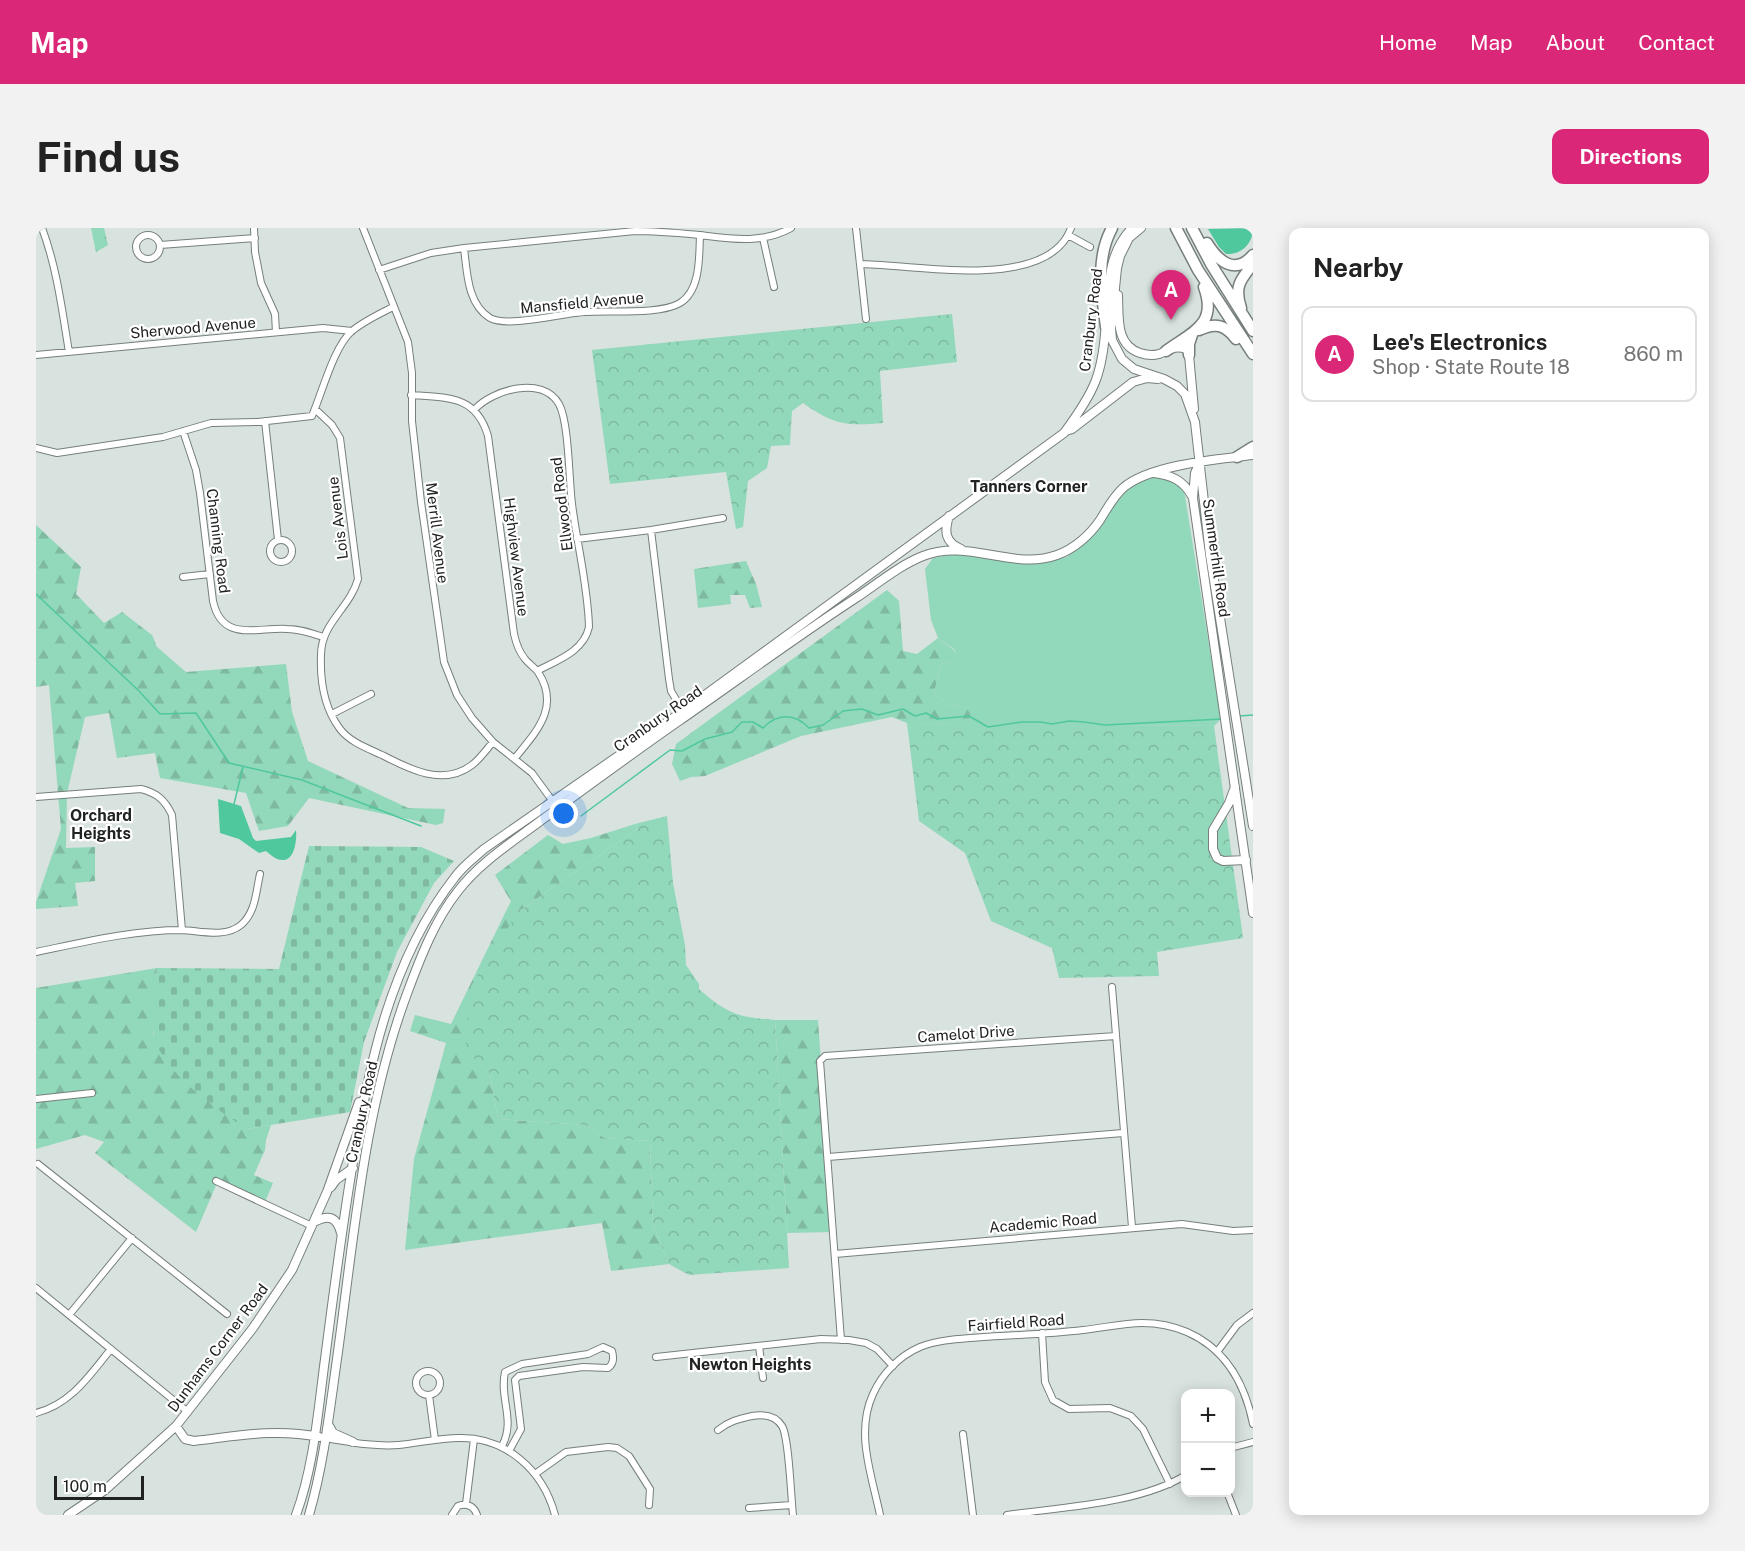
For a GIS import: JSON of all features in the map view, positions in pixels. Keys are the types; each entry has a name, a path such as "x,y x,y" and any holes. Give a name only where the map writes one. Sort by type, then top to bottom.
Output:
{"highway":[{"path":"1106,327 1101,262 1105,243 1112,228"},
{"path":"1176,228 1198,270 1251,351"},
{"path":"1192,228 1203,237 1214,255 1226,264 1243,264 1253,255"},
{"path":"1192,228 1253,331"},
{"path":"1241,314 1237,293 1239,284 1253,264"},
{"path":"1189,355 1189,345 1194,333 1204,321 1209,305 1198,270"},
{"path":"1166,351 1186,336 1212,325 1219,325 1228,329 1239,343 1251,351"},
{"path":"1237,457 1253,447"}],"main road":[{"name":"Cranbury Road","path":"309,1515 326,1438 368,1141 378,1088 393,1036 422,954 438,921 458,891 478,870 555,804 1066,431 1092,393 1098,378 1106,327 1108,278 1113,258 1123,237 1132,228"},
{"name":"Cranbury Road","path":"296,1515 315,1436 341,1235 357,1133 371,1066 410,951 434,906 456,875 484,849 597,779 815,625 917,558 937,551 961,549 1013,558 1036,559 1058,555 1080,542 1098,524 1111,501 1125,486 1150,473 1199,463 1195,422 1185,394 1164,379 1134,369 1122,359 1115,349 1111,328 1117,268 1129,238 1141,228"},
{"path":"1117,268 1119,324 1122,338 1128,347 1146,355 1155,355 1176,347 1185,349 1189,355 1195,422"},
{"path":"1066,431 1072,429 1133,382 1147,378 1164,379"},
{"path":"1199,463 1253,455"},
{"name":"Summerhill Road","path":"1199,463 1195,473 1193,498 1227,726 1250,860 1253,913"},
{"name":"Summerhill Road","path":"1199,463 1210,555 1253,826"},
{"path":"1150,473 1176,478 1186,485 1193,498"},
{"path":"950,515 946,533 948,540 952,545 961,549"},
{"path":"1236,783 1229,803 1213,830 1213,849 1217,858 1223,861 1250,860"},
{"name":"Dunhams Corner Road","path":"68,1515 105,1490 176,1426 253,1328 292,1270 313,1224 327,1192 371,1066"},
{"path":"327,1192 336,1180 352,1170 368,1141"},
{"path":"313,1224 323,1217 330,1217 336,1220 341,1235"},
{"path":"328,1420 328,1426 333,1433 353,1442"},
{"path":"176,1426 185,1439 194,1441 271,1432 298,1432 326,1438"}],"street":[{"path":"42,228 57,280 69,352"},
{"path":"254,228 255,252 261,283 275,314 276,333"},
{"name":"Merrill Avenue","path":"363,228 408,342 412,373 411,421 441,651 457,695 472,718 493,742 532,773 555,804"},
{"path":"379,270 431,253 464,248 661,229 727,240 763,238 792,228"},
{"path":"856,228 866,319"},
{"path":"860,264 887,264 959,271 1020,266 1047,256 1068,235 1071,228"},
{"name":"Mansfield Avenue","path":"464,248 470,291 478,306 491,318 506,322 586,312 664,308 681,303 693,289 699,264 700,235"},
{"path":"1068,235 1090,247"},
{"path":"160,245 255,238"},
{"path":"763,238 774,287"},
{"path":"36,448 57,453 163,437 211,423 312,416 339,348 351,331 393,307"},
{"name":"Sherwood Avenue","path":"36,355 323,328 351,331"},
{"name":"Ellwood Road","path":"475,409 490,396 502,391 531,388 555,398 564,416 577,539 589,620 588,632 576,649 537,671"},
{"path":"411,395 448,398 475,409"},
{"name":"Lois Avenue","path":"315,409 332,425 340,438 358,579 351,597 333,618 324,637 321,657 323,689 341,731 357,744 415,771 427,774 451,774 469,767 493,742"},
{"name":"Highview Avenue","path":"475,409 488,436 514,634 524,658 537,671 546,690 545,716 539,729 515,758"},
{"path":"265,421 278,540"},
{"name":"Channing Road","path":"183,431 196,470 214,608 221,620 233,628 246,631 296,629 324,637"},
{"path":"577,539 723,518"},
{"path":"651,530 671,691 683,711"},
{"path":"183,577 210,574"},
{"path":"332,714 371,694"},
{"path":"36,797 141,789 153,791 166,801 172,815 182,930"},
{"path":"36,952 111,937 182,930 219,933 240,926 253,909 260,874"},
{"path":"1112,987 1132,1227"},
{"name":"Camelot Drive","path":"828,1157 820,1062 825,1056 1116,1036"},
{"path":"36,1100 92,1093"},
{"path":"841,1340 828,1157 1123,1133"},
{"path":"38,1164 227,1314"},
{"path":"216,1181 313,1224"},
{"name":"Academic Road","path":"835,1254 1182,1224 1227,1231 1253,1230"},
{"path":"69,1315 132,1238"},
{"path":"36,1288 188,1412"},
{"path":"1217,1352 1237,1325 1253,1313"},
{"name":"Fairfield Road","path":"880,1515 866,1452 865,1422 873,1394 893,1366 912,1351 940,1341 1131,1323 1154,1323 1188,1333 1217,1352 1238,1378 1248,1400 1253,1424"},
{"path":"1042,1333 1045,1382 1053,1400 1069,1409 1110,1408 1131,1416 1143,1430 1170,1484"},
{"path":"656,1357 821,1339 855,1340 872,1346 886,1356 893,1366"},
{"path":"759,1346 763,1378"},
{"path":"502,1446 509,1430 503,1381 505,1372 522,1364 588,1354 603,1347 608,1348 614,1356 608,1368 582,1367 528,1374 515,1380 520,1430 509,1451"},
{"path":"36,1413 58,1405 72,1395 111,1349"},
{"path":"508,1370 518,1378"},
{"path":"429,1395 435,1440"},
{"path":"718,1430 729,1421 761,1415 779,1422 785,1435 793,1515"},
{"path":"963,1434 973,1515"},
{"path":"326,1438 382,1445 459,1438 502,1446 535,1474 549,1496 555,1515"},
{"path":"466,1504 474,1439"},
{"path":"1235,1447 1253,1442"},
{"path":"535,1474 566,1452 617,1448 629,1456 650,1490 649,1505"},
{"path":"1007,1515 1124,1498 1170,1484 1181,1477"},
{"path":"1229,1497 1236,1515"},
{"path":"452,1515 458,1506 466,1504 473,1508 477,1515"},
{"path":"750,1508 792,1505"}],"green space":[{"path":"91,228 104,228 108,245 96,252"},
{"path":"952,314 957,362 880,371 883,423 850,424 832,420 803,403 792,411 790,445 771,446 767,468 748,481 743,527 736,529 726,472 610,484 592,350"},
{"path":"1151,476 1172,481 1184,490 1221,719 1214,726 969,724 970,708 949,705 934,693 941,664 957,661 955,650 938,638 931,620 925,569 933,558 956,554 1014,563 1037,564 1067,557 1099,530 1115,502 1129,488"},
{"path":"36,525 81,567 76,594 104,623 122,612 152,635 157,647 186,672 286,664 292,712 308,761 408,808 445,809 443,823 436,825 309,798 288,826 259,831 246,793 160,778 155,753 117,758 109,713 85,717 67,793 66,848 95,847 95,881 75,883 78,906 36,909 36,902 61,829 49,685 36,687"},
{"path":"746,561 756,584 762,607 750,608 745,595 730,595 731,604 698,608 694,569"},
{"path":"887,590 899,601 903,651 917,654 938,638 955,651 958,661 941,664 934,693 949,705 971,708 969,724 907,723 892,717 801,736 705,776 680,781 672,764 676,744"},
{"path":"907,723 1214,726 1243,938 1157,952 1159,976 1059,978 1052,948 991,921 965,853 919,821"},
{"path":"667,816 673,883 685,945 686,965 699,984 699,989 717,1004 734,1013 775,1020 789,1268 689,1275 669,1264 653,1224 650,1141 605,1138 586,1125 498,1119 490,1074 465,1050 471,986 518,912 637,829 635,824"},
{"path":"635,824 637,829 518,912 465,1049 490,1074 498,1119 586,1125 605,1138 650,1141 653,1224 669,1264 611,1271 602,1223 405,1250 414,1159 446,1043 410,1031 415,1015 451,1024 511,901 495,875 548,835 563,844"},
{"path":"309,846 421,847 454,861 434,883 397,952 364,1042 350,1112 247,1129 193,1089 168,1064 160,1050 153,1031 157,968 279,969"},
{"path":"157,968 153,1035 247,1129 271,1125 265,1150 254,1175 273,1183 265,1202 217,1183 196,1232 95,1153 104,1142 85,1135 36,1149 36,988"},
{"path":"775,1020 818,1020 833,1232 787,1233"}],"shaded area":[{"path":"1253,228 1248,244 1237,253 1231,254 1226,254 1219,247 1208,229"},
{"path":"218,799 241,806 256,841 291,837 296,830 296,843 291,856 288,859 279,860 266,851 259,853 239,839 220,833"}],"waterway":[{"path":"36,594 139,691 160,714 196,713 229,763 302,780 421,826"},
{"path":"581,816 670,750 682,751 705,739 732,732 742,722 753,722 763,728 780,717 792,717 809,728 823,725 843,711 862,709 878,715 903,709 915,716 926,713 937,719 969,716 988,727 1022,722 1052,724 1069,721 1105,725 1222,719"},
{"path":"1239,716 1253,715"},
{"path":"234,804 243,767"}],"place":[{"name":"Lee's Electronics","path":"1171,320"}],"district":[{"name":"Tanners Corner","path":"1029,486"},
{"name":"Orchard Heights","path":"101,824"},
{"name":"Newton Heights","path":"750,1364"}]}
